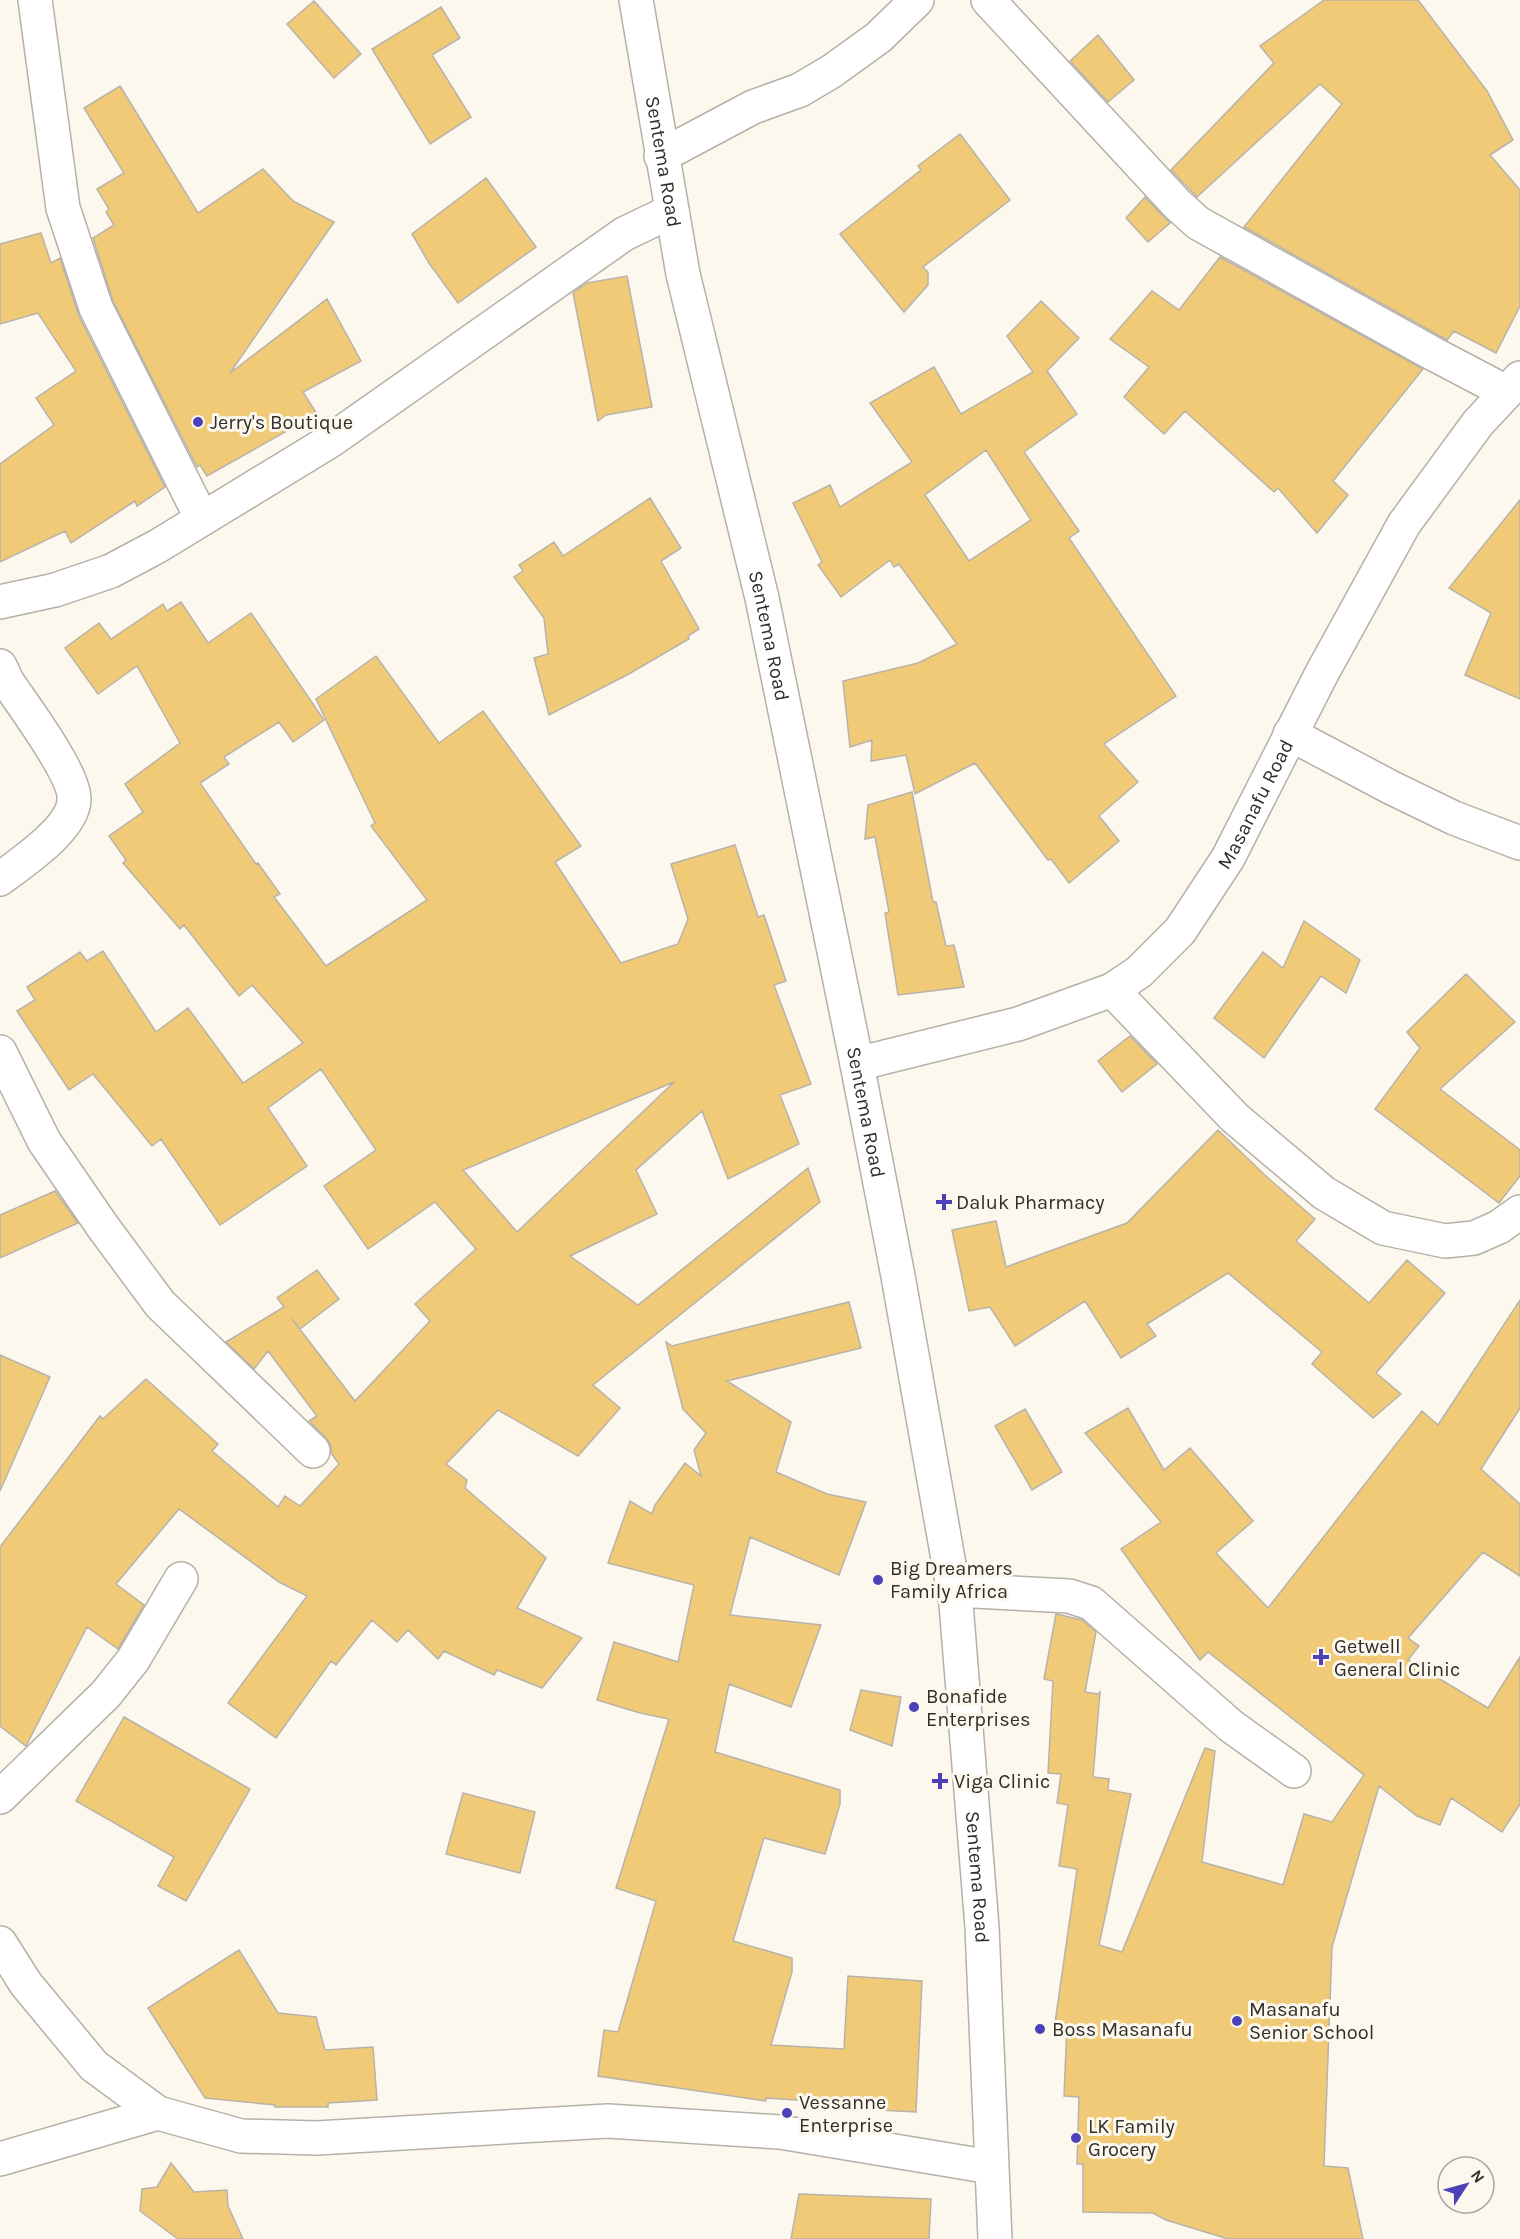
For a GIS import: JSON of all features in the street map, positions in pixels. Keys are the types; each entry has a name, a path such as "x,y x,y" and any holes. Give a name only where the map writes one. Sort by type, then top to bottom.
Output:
{"street":[{"path":"35,0 63,208 96,308 202,519"},
{"name":"Sentema Road","path":"636,0 683,274 762,598 857,1064 898,1276 954,1590 982,1927 994,2239"},
{"path":"662,156 753,107 800,90 832,71 879,37 918,0"},
{"path":"988,0 1169,196 1198,223 1430,352 1513,385"},
{"path":"0,602 54,590 111,571 158,546 330,441 624,234 672,211"},
{"name":"Masanafu Road","path":"857,1064 1018,1024 1112,990 1139,972 1180,931 1228,858 1290,734 1404,524 1478,423 1513,385"},
{"path":"0,666 7,681 68,775 75,801 68,819 49,841 0,879"},
{"path":"1290,734 1454,818 1520,843"},
{"path":"1112,990 1235,1118 1324,1193 1383,1228 1445,1241 1474,1238 1499,1227 1520,1212"},
{"path":"0,1052 44,1140 160,1305 313,1451"},
{"path":"0,1797 106,1694 133,1660 181,1579"},
{"path":"954,1590 1069,1596 1091,1603 1231,1726 1294,1771"},
{"path":"0,1943 26,1984 94,2066 158,2113 241,2136 316,2138 608,2121 780,2132 991,2167"},
{"path":"0,2159 158,2113"}],"building":[{"path":"1324,0 1418,0 1487,91 1513,140 1490,155 1520,190 1520,306 1496,353 1454,331 1447,340 1244,227 1342,104 1320,84 1197,197 1171,170 1274,63 1260,46"},
{"path":"314,1 361,54 334,78 287,24"},
{"path":"441,7 460,38 432,55 471,117 430,144 372,49"},
{"path":"1098,35 1134,80 1108,102 1070,61"},
{"path":"120,86 198,213 263,169 293,201 334,222 230,373 327,299 361,361 303,392 317,414 207,476 200,465 197,467 113,301 93,238 114,225 106,212 109,209 97,189 124,173 84,108"},
{"path":"960,134 1010,200 923,267 928,272 928,285 904,312 840,234 921,170 918,166"},
{"path":"486,178 536,247 458,303 429,263 412,234"},
{"path":"1145,197 1170,223 1148,242 1126,218"},
{"path":"41,233 51,263 60,258 79,316 165,487 137,506 135,501 71,543 65,531 0,562 0,464 54,425 36,398 76,371 38,313 0,324 0,244"},
{"path":"1220,257 1423,369 1333,481 1348,495 1317,533 1278,488 1274,492 1185,411 1164,434 1124,397 1149,367 1110,339 1152,291 1179,310"},
{"path":"627,276 652,407 606,415 598,421 573,293 587,283"},
{"path":"1041,301 1079,338 1047,371 1077,414 1024,452 1079,531 1069,538 1176,696 1104,744 1138,782 1099,816 1119,841 1069,883 1051,859 1048,860 975,763 915,794 906,755 871,761 872,740 850,747 843,681 918,663 957,644 899,564 894,567 890,560 841,597 818,565 822,562 793,503 830,485 840,507 912,462 870,403 934,367 961,414 1033,372 1007,336","holes":["986,450 1031,520 969,561 925,495"]},
{"path":"650,498 681,548 661,561 699,629 688,636 689,639 627,675 549,715 534,658 548,654 544,618 514,577 523,571 519,565 554,542 563,556"},
{"path":"1520,500 1520,699 1465,675 1491,613 1449,588"},
{"path":"181,602 208,643 251,613 324,720 293,742 279,722 224,757 229,764 200,783 256,864 258,863 280,894 274,897 326,966 427,900 371,826 375,823 316,699 376,656 439,743 483,711 581,846 555,862 621,963 678,944 688,919 671,864 735,845 758,917 764,915 786,981 774,985 811,1084 780,1095 799,1144 728,1179 702,1111 636,1170 657,1214 570,1256 638,1305 808,1168 820,1202 593,1385 620,1408 578,1456 498,1410 446,1464 467,1480 465,1488 546,1558 517,1608 582,1638 542,1688 497,1670 494,1675 444,1651 438,1659 408,1630 397,1642 372,1620 336,1665 331,1661 276,1738 228,1703 307,1596 279,1582 179,1509 116,1584 144,1605 118,1649 87,1627 26,1746 0,1726 0,1547 100,1416 103,1419 146,1379 218,1444 212,1451 278,1507 285,1496 300,1506 339,1464 331,1453 331,1445 309,1421 317,1416 268,1351 254,1369 226,1342 284,1307 277,1298 317,1270 339,1299 300,1329 292,1319 355,1401 430,1321 415,1304 476,1249 435,1202 368,1249 324,1186 376,1150 321,1069 268,1108 307,1166 220,1225 161,1139 152,1146 93,1074 69,1090 17,1011 35,1000 27,987 80,952 87,961 103,951 156,1032 188,1008 243,1083 303,1043 252,985 239,996 184,925 180,929 123,863 126,860 109,836 143,812 125,784 180,743 137,666 98,694 65,648 99,623 111,639 163,604 167,611","holes":["674,1082 517,1232 463,1170"]},
{"path":"912,792 933,902 936,902 946,946 954,945 964,987 898,995 885,913 889,912 875,837 865,839 868,805"},
{"path":"1304,921 1360,960 1346,993 1321,976 1264,1058 1214,1018 1263,952 1283,968"},
{"path":"1466,974 1515,1022 1440,1089 1520,1150 1520,1176 1499,1203 1375,1109 1420,1048 1407,1032"},
{"path":"1130,1036 1157,1064 1122,1092 1098,1061"},
{"path":"1218,1130 1315,1219 1296,1241 1369,1303 1407,1260 1445,1293 1376,1373 1401,1394 1373,1418 1312,1364 1322,1352 1228,1273 1147,1324 1156,1336 1121,1358 1085,1301 1015,1346 990,1307 969,1311 952,1230 996,1221 1006,1267 1127,1223"},
{"path":"55,1191 78,1223 0,1258 0,1215"},
{"path":"1520,1300 1520,1408 1481,1469 1520,1504 1520,1576 1483,1552 1408,1638 1419,1646 1408,1660 1488,1708 1520,1657 1520,1804 1502,1832 1451,1798 1440,1825 1417,1816 1379,1786 1332,1947 1324,2166 1348,2168 1363,2239 1228,2239 1166,2220 1153,2213 1083,2212 1083,2164 1077,2164 1079,2097 1064,2096 1067,2025 1055,2023 1077,1869 1059,1866 1068,1805 1057,1803 1061,1774 1048,1773 1053,1681 1044,1679 1056,1614 1082,1620 1096,1632 1085,1692 1098,1694 1100,1692 1093,1777 1109,1779 1108,1790 1131,1794 1099,1945 1122,1952 1205,1748 1215,1751 1202,1862 1283,1885 1304,1814 1332,1822 1364,1775 1208,1652 1200,1660 1121,1549 1161,1522 1085,1433 1128,1408 1164,1470 1190,1448 1253,1521 1216,1553 1268,1608 1422,1411 1438,1425"},
{"path":"849,1302 861,1348 727,1381 791,1422 776,1472 827,1494 866,1502 839,1575 750,1537 730,1615 821,1625 791,1707 729,1684 715,1752 840,1790 840,1804 825,1854 764,1838 733,1941 792,1958 792,1972 771,2045 844,2049 848,1976 922,1981 916,2112 841,2108 842,2103 766,2098 766,2101 598,2076 604,2030 618,2032 656,1901 616,1888 669,1719 597,1700 614,1642 678,1662 694,1585 608,1563 630,1501 652,1514 655,1505 685,1463 701,1476 694,1450 706,1433 683,1409 666,1342 672,1346"},
{"path":"0,1355 50,1377 0,1491"},
{"path":"1025,1409 1062,1472 1032,1490 995,1426"},
{"path":"861,1690 901,1697 892,1746 850,1730"},
{"path":"124,1717 250,1789 186,1901 158,1886 174,1857 76,1801"},
{"path":"463,1793 535,1812 520,1873 446,1854"},
{"path":"239,1950 278,2013 316,2017 325,2050 373,2047 377,2100 328,2103 328,2107 275,2107 275,2105 205,2098 148,2008"},
{"path":"171,2163 194,2192 227,2190 228,2206 243,2239 178,2239 140,2211 142,2189 157,2187"},
{"path":"799,2194 931,2199 929,2239 791,2239"}],"place":[{"name":"Jerry's Boutique","path":"198,422"},
{"name":"Daluk Pharmacy","path":"944,1202"},
{"name":"Big Dreamers Family Africa","path":"878,1580"},
{"name":"Getwell General Clinic","path":"1321,1657"},
{"name":"Bonafide Enterprises","path":"914,1707"},
{"name":"Viga Clinic","path":"940,1781"},
{"name":"Masanafu Senior School","path":"1237,2021"},
{"name":"Boss Masanafu","path":"1040,2029"},
{"name":"Vessanne Enterprise","path":"787,2113"},
{"name":"LK Family Grocery","path":"1076,2138"}]}
